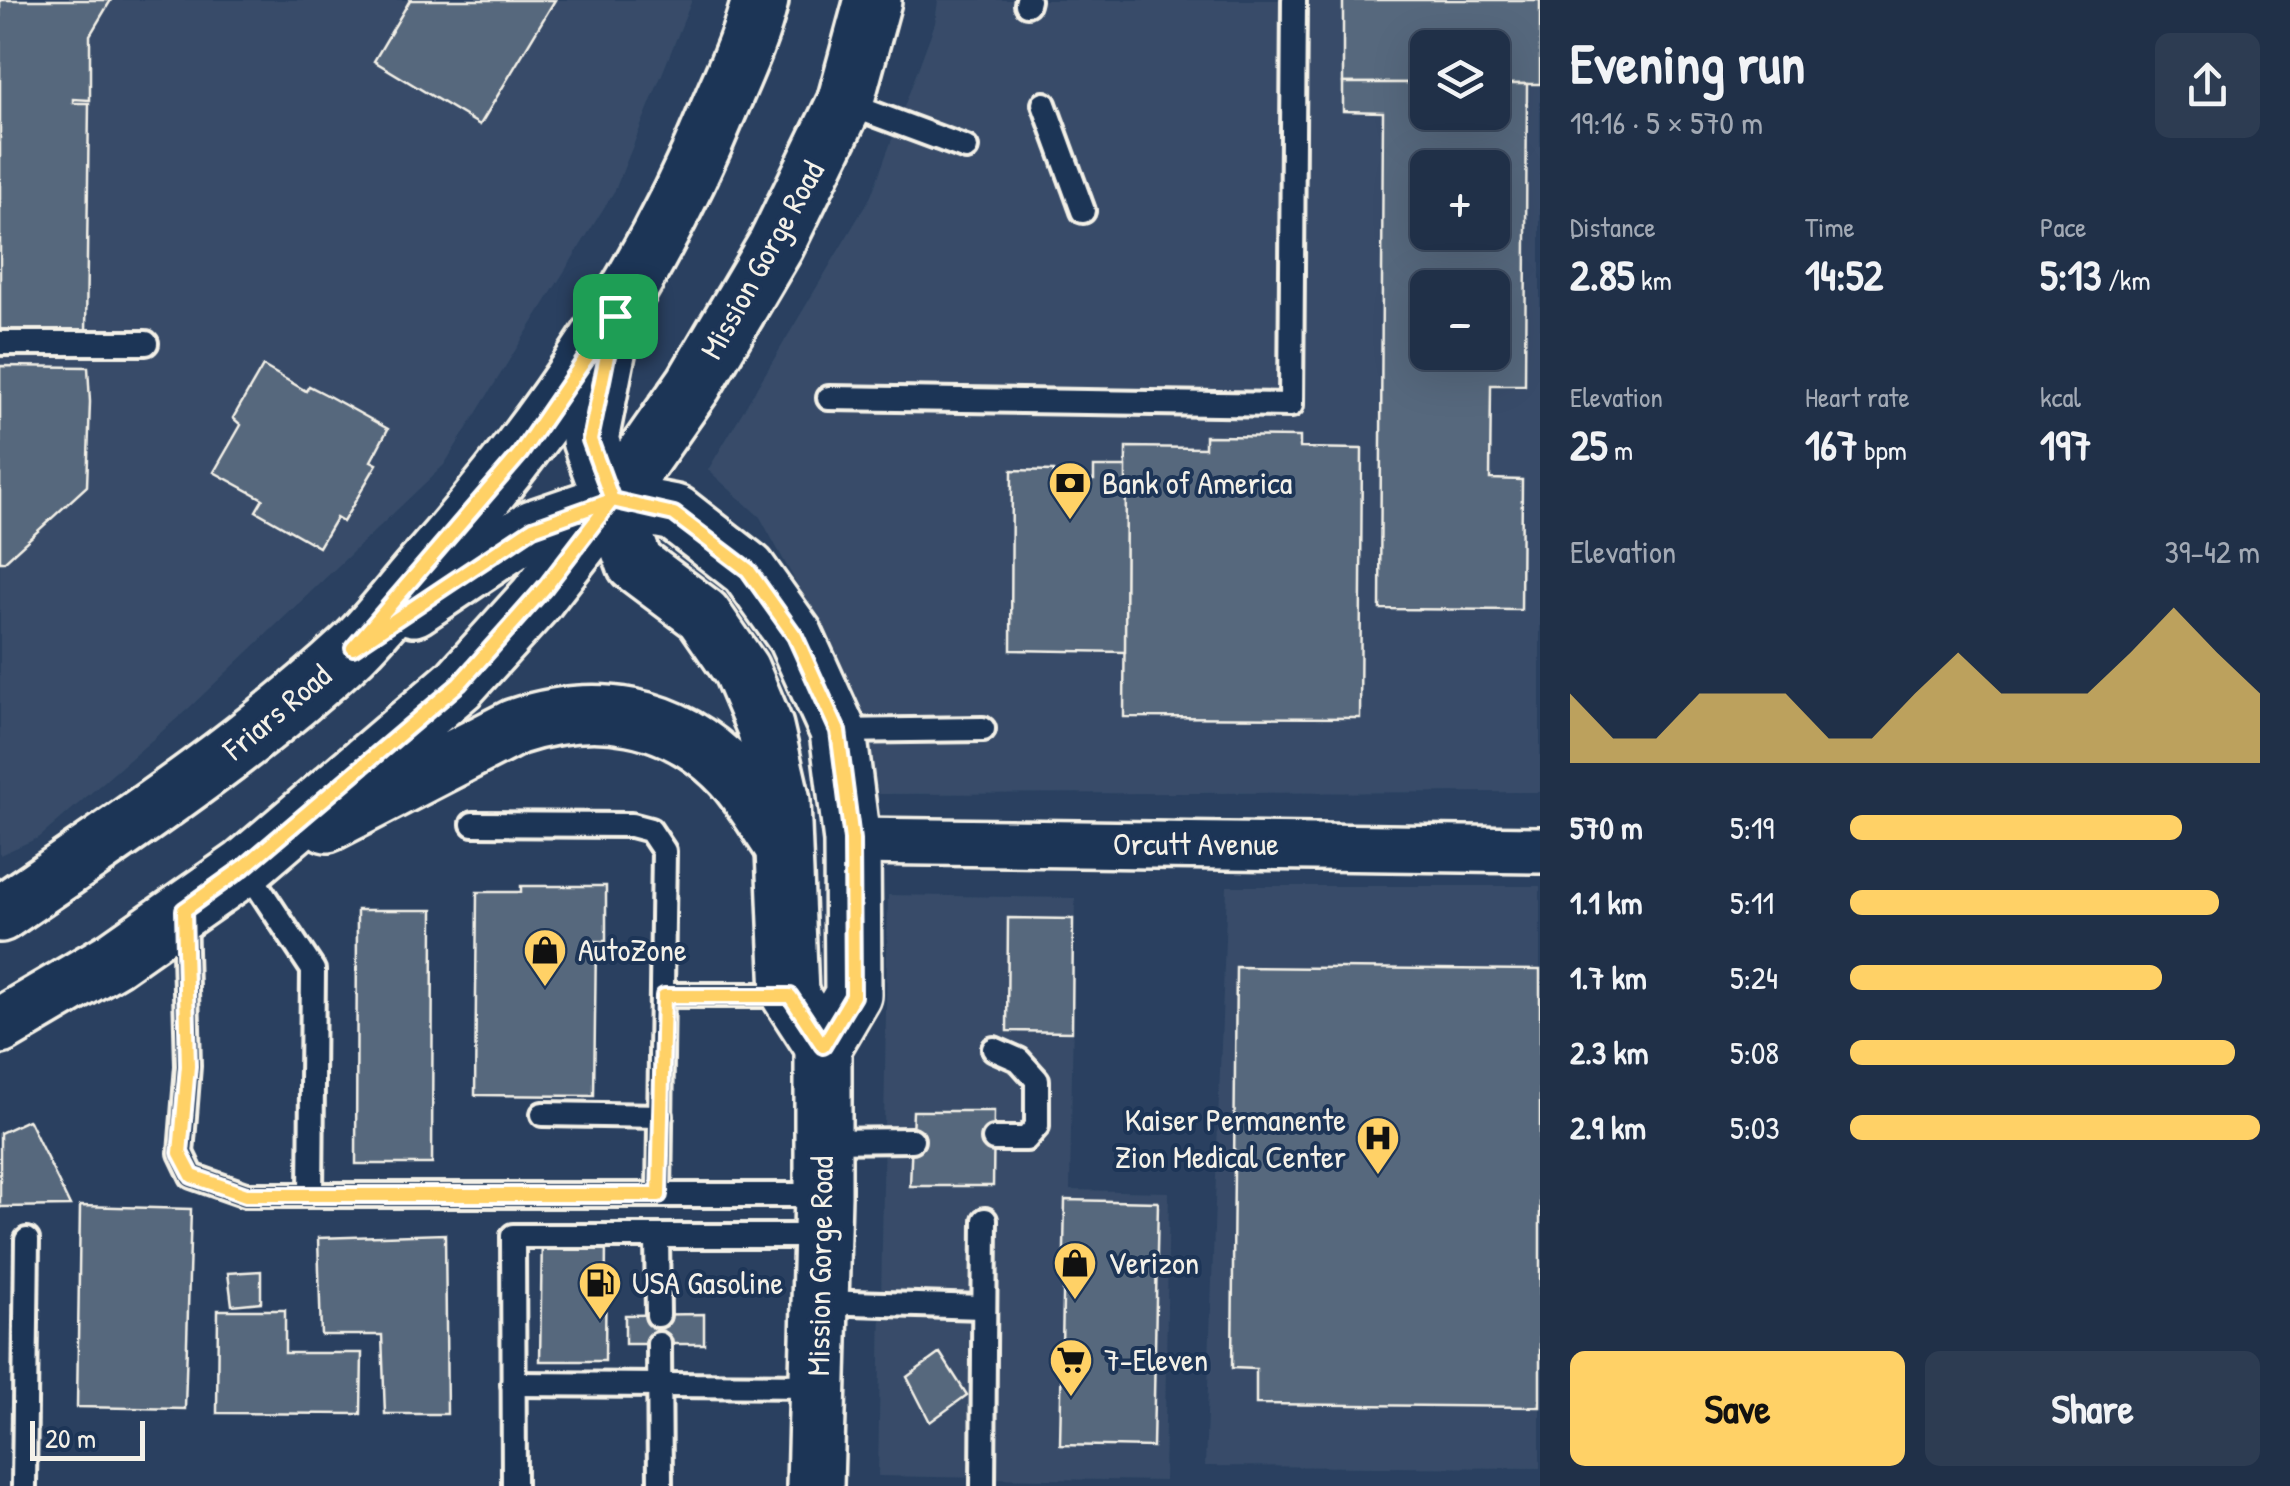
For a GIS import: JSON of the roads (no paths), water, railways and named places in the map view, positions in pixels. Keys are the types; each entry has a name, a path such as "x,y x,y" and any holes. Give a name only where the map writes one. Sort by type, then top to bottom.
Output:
{"main road":[{"path":"353,648 533,528 612,500 674,514 748,570 795,636 838,731 852,840 853,996 823,1046 790,996 782,801 765,728 741,670 703,615 635,564 612,500 590,440 615,316 696,165 754,25 760,0"},
{"name":"Mission Gorge Road","path":"612,500 694,384 766,261 845,103 873,0"},
{"name":"Friars Road","path":"0,914 190,784 353,648 520,454 615,316"},
{"path":"0,1026 114,959 244,867 459,684 546,586 612,500"},
{"path":"244,867 516,727 545,717 605,712 636,716 669,729 704,750 733,775 784,848"},
{"name":"Mission Gorge Road","path":"815,1486 823,1046"}],"street":[{"name":"Orcutt Avenue","path":"852,840 1540,850"}],"lane":[{"path":"829,398 1291,406 1294,0"},
{"path":"845,103 966,148"},
{"path":"1044,104 1083,212"},
{"path":"0,343 146,343"},
{"path":"838,731 983,730"},
{"path":"473,824 631,825 650,830 664,851 659,1195"},
{"path":"244,867 313,970 312,1195"},
{"path":"184,910 188,1066 180,1153 192,1176 246,1195 659,1195 822,1216"},
{"path":"664,996 790,996"},
{"path":"994,1049 1019,1060 1036,1080 1036,1126 1026,1139 994,1140"},
{"path":"543,1114 661,1116"},
{"path":"823,1141 912,1140"},
{"path":"514,1486 513,1236 657,1236 822,1216"},
{"path":"984,1486 985,1220"},
{"path":"657,1236 658,1315"},
{"path":"24,1486 27,1240"},
{"path":"820,1302 984,1306"},
{"path":"659,1344 660,1486"},
{"path":"513,1384 817,1386"}],"place":[{"name":"Bank of America","path":"1070,521"},
{"name":"AutoZone","path":"545,988"},
{"name":"Kaiser Permanente Zion Medical Center","path":"1378,1176"},
{"name":"Verizon","path":"1075,1301"},
{"name":"USA Gasoline","path":"600,1321"},
{"name":"7-Eleven","path":"1071,1398"}]}
